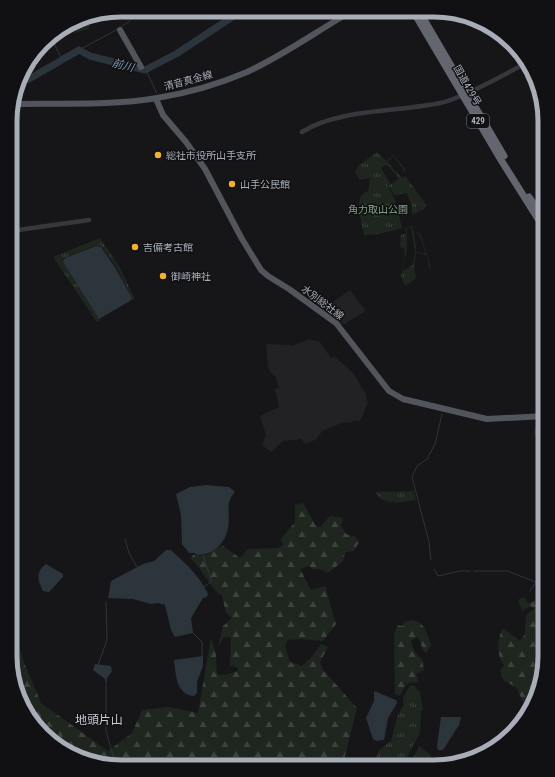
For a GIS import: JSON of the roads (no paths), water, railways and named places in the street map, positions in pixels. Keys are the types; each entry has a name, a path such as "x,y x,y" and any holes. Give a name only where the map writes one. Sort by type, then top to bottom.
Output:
{"highway":[{"name":"国道429号","path":"417,17 538,210"},
{"name":"国道429号","path":"422,17 538,218"}],"main road":[{"name":"清音真金線","path":"19,104 156,99 208,86 249,71 342,17"},
{"path":"120,30 141,67"},
{"name":"水別総社線","path":"156,99 163,114 204,169 242,239 261,270 336,323 389,391 403,399 487,418 538,416"}],"street":[{"path":"302,132 319,124 350,116 436,104 465,93 522,66"},
{"path":"17,230 89,220"}],"waterway":[{"path":"121,27 130,21 132,17"},
{"name":"前川","path":"26,79 79,50 90,56 145,70 176,54 232,17"},
{"path":"79,50 118,29"},
{"path":"53,42 62,59"},
{"path":"514,56 520,65"},
{"path":"522,68 531,84"},
{"path":"146,70 157,94"},
{"path":"431,560 429,542 412,477 417,466 427,459 435,444 442,414"},
{"path":"125,539 129,553 137,567"},
{"path":"203,555 211,579 211,582 204,587"},
{"path":"434,569 438,576 460,571 470,571"},
{"path":"474,571 507,571 536,582 530,591"},
{"path":"98,665 107,640 106,602"},
{"path":"193,633 202,642 202,657"},
{"path":"106,681 106,731 114,759"}],"place":[{"name":"総社市役所山手支所","path":"158,155"},
{"name":"山手公民館","path":"232,184"},
{"name":"吉備考古館","path":"135,247"},
{"name":"御崎神社","path":"163,276"}],"district":[{"name":"地頭片山","path":"99,720"}],"park label":[{"name":"角力取山公園","path":"378,209"}]}
